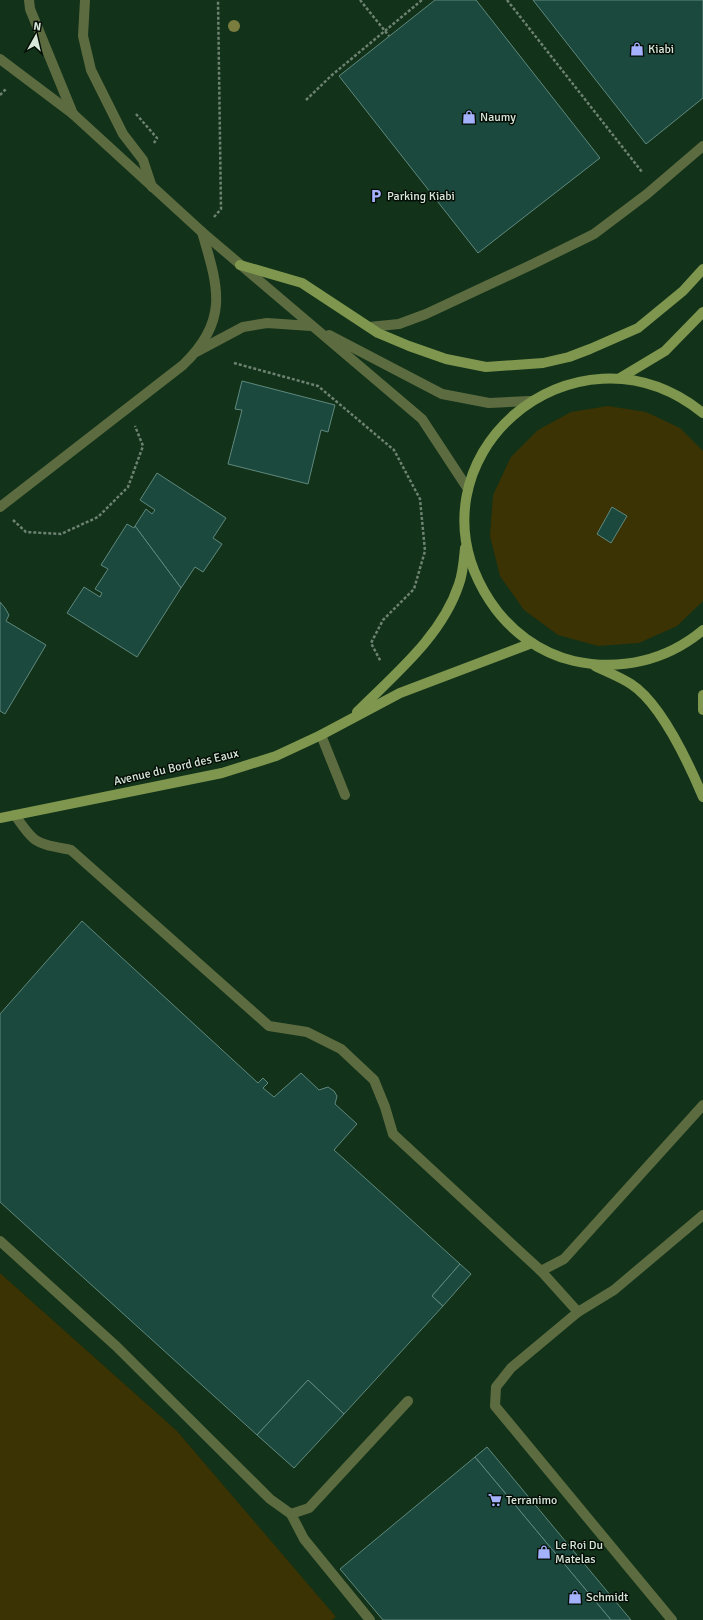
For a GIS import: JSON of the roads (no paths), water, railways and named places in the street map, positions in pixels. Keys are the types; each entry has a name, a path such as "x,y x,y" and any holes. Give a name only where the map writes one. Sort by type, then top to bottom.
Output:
{"street":[{"path":"29,0 30,9 73,114"},
{"path":"85,0 83,36 91,70 123,134 143,160 153,189"},
{"path":"0,58 73,114 153,189 202,232 422,419 468,489"},
{"path":"369,327 399,324 426,314 594,234 654,188 703,146"},
{"path":"0,507 184,365 196,353 213,327 216,303 215,277 202,232"},
{"path":"240,264 302,283 369,327 409,346 446,359 486,367 543,363 590,350 638,328 683,290 703,269"},
{"path":"620,378 665,351 703,312"},
{"path":"196,353 243,327 267,323 312,326 442,394 489,403 530,401"},
{"path":"703,413 688,401 667,390 644,382 620,378 573,382 530,401 508,418 490,439 477,463 468,489 464,516 466,544 478,583 500,617 532,644 558,657 593,665 627,665 659,657 689,642 703,630"},
{"name":"Avenue du Bord des Eaux","path":"350,719 420,647 446,614 460,583 466,544"},
{"name":"Avenue du Bord des Eaux","path":"0,818 222,773 276,756 321,735 400,693 532,644"},
{"path":"593,665 632,684 652,705 677,741 703,797"},
{"path":"703,695 703,710"},
{"path":"321,735 345,795"},
{"path":"15,814 30,838 42,844 71,850 269,1026 306,1032 341,1049 374,1080 385,1107 393,1134 540,1271 578,1312"},
{"path":"540,1271 564,1259 703,1105"},
{"path":"672,1620 495,1406 496,1387 511,1368 578,1312 614,1290 703,1215"},
{"path":"0,1241 116,1346 270,1499 291,1514 304,1539 370,1620"},
{"path":"291,1514 309,1508 408,1400"}],"place":[{"name":"Kiabi","path":"637,49"},
{"name":"Naumy","path":"469,117"},
{"name":"Parking Kiabi","path":"376,196"},
{"name":"Terranimo","path":"495,1500"},
{"name":"Le Roi Du Matelas","path":"544,1552"},
{"name":"Schmidt","path":"575,1597"}]}
